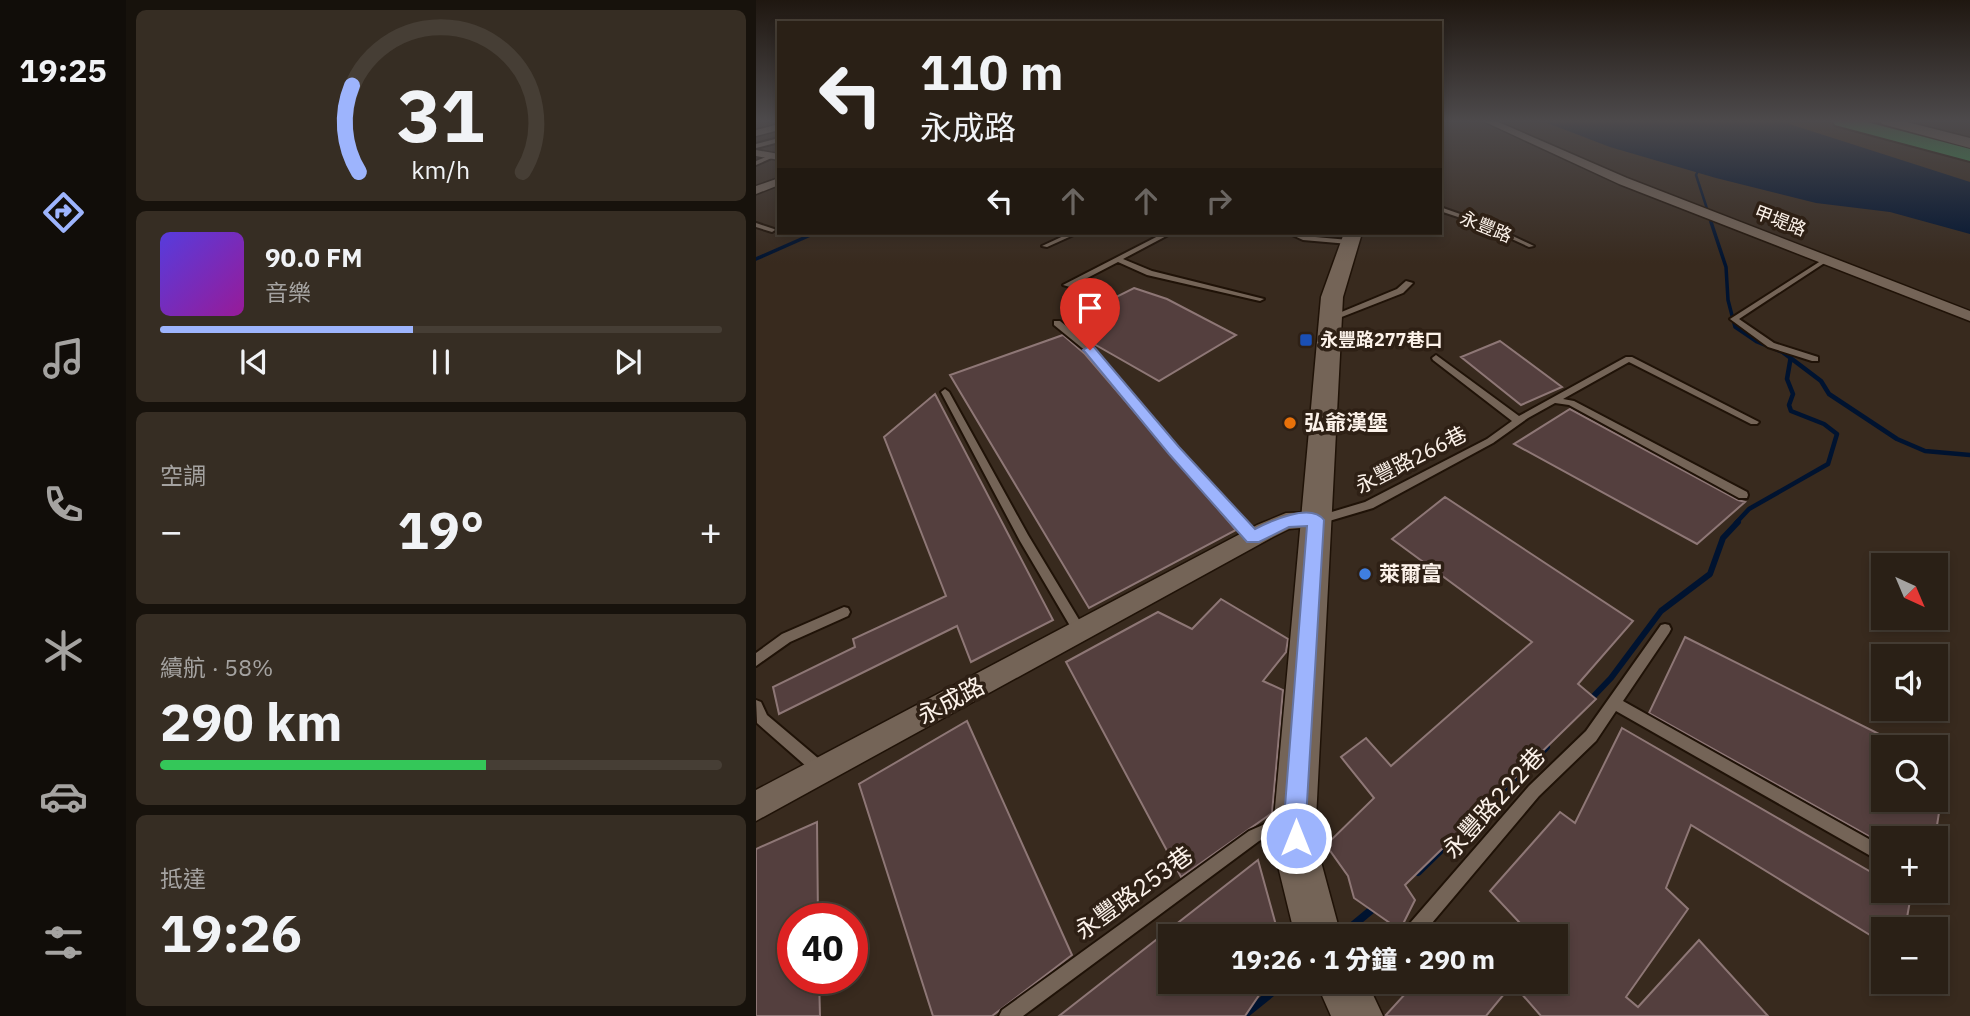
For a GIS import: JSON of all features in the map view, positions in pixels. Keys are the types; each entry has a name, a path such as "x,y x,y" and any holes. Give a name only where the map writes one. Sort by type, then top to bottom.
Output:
{"street":[{"name":"甲堤路","path":"1592,168 1970,316"},
{"path":"756,190 777,182"},
{"path":"1314,924 1297,858 1295,819 1331,318 1335,282 1351,237"},
{"name":"永成路","path":"756,806 1286,521 1316,520"}],"lane":[{"name":"永豐路","path":"1442,210 1481,223 1531,246"},
{"path":"756,225 772,230"},
{"path":"1045,246 1070,235"},
{"path":"1068,285 1165,235"},
{"path":"1296,235 1303,238 1351,237"},
{"name":"甲堤路","path":"1815,359 1771,345 1734,319 1827,259"},
{"path":"1117,260 1150,273 1260,299"},
{"path":"1331,318 1400,291 1409,283"},
{"path":"1057,323 1090,350 1174,451 1253,538"},
{"path":"1436,358 1519,421"},
{"name":"永豐路266巷","path":"1316,520 1340,516 1369,505 1490,441 1519,421 1629,359 1754,422"},
{"path":"945,392 1024,538 1080,632"},
{"path":"1555,400 1571,403 1743,495"},
{"path":"756,660 786,638 844,612"},
{"name":"永豐路222巷","path":"1420,924 1534,791 1591,736 1665,629"},
{"path":"1615,704 1871,849"},
{"path":"756,706 762,719 823,771"},
{"name":"永豐路253巷","path":"1008,1016 1254,836 1295,819"}],"water":[{"path":"1683,168 1928,168 1970,182 1970,234 1890,212 1816,203"}],"building":[{"path":"1134,288 1167,299 1236,335 1159,381 1087,340 1076,331 1084,328 1070,320"},
{"path":"1063,335 1085,354 1236,530 1089,608 950,375"},
{"path":"1500,341 1562,387 1521,405 1461,357"},
{"path":"935,394 1053,620 971,662 957,626 779,714 773,687 855,647 853,639 946,596 884,437"},
{"path":"1570,409 1745,502 1697,544 1514,444"},
{"path":"1445,497 1633,621 1578,684 1596,699 1405,885 1415,900 1403,924 1391,924 1354,898 1348,876 1326,845 1374,798 1341,757 1366,738 1391,766 1532,642 1392,539"},
{"path":"1221,599 1288,639 1286,652 1263,681 1283,690 1272,813 1181,877 1066,662 1158,612 1192,629"},
{"path":"1685,637 1881,735 1871,735 1871,812 1939,812 1937,826 1871,826 1871,837 1649,713"},
{"path":"967,721 1072,955 992,1016 933,1016 859,784"},
{"path":"1622,728 1871,872 1871,903 1910,903 1907,917 1871,917 1871,936 1691,825 1666,888 1688,909 1626,997 1638,1007 1699,940 1768,1016 1541,1016 1522,994 1568,994 1568,924 1521,924 1490,891 1560,812 1575,823"},
{"path":"817,822 818,903 777,903 777,994 819,994 820,1016 756,1016 756,849"},
{"path":"1258,860 1276,924 1176,924"},
{"path":"1158,938 1158,994 1260,994 1245,1016 1059,1016"},
{"path":"1405,994 1504,994 1486,1016 1385,1016"}],"waterway":[{"path":"1699,168 1696,175 1712,224"},
{"path":"1711,222 1726,267 1728,300 1735,327 1757,342 1789,355"},
{"path":"756,259 810,235"},
{"path":"1784,353 1791,358"},
{"path":"1736,523 1749,509 1828,464 1837,434 1824,424 1791,411 1789,405 1793,394 1787,379 1791,358"},
{"path":"1791,358 1821,381 1829,394 1897,439 1925,451 1970,455"},
{"path":"1589,701 1611,678 1661,611 1710,574 1723,538 1738,522"},
{"path":"1418,872 1546,747"},
{"path":"1354,924 1375,907"},
{"path":"1243,1016 1270,994"}],"place":[{"name":"永豐路277巷口","path":"1306,340"},
{"name":"弘爺漢堡","path":"1290,423"},
{"name":"萊爾富","path":"1365,574"}],"route":[{"path":"1090,350 1174,451 1253,538 1286,521 1316,520 1295,819 1296,838"}]}
